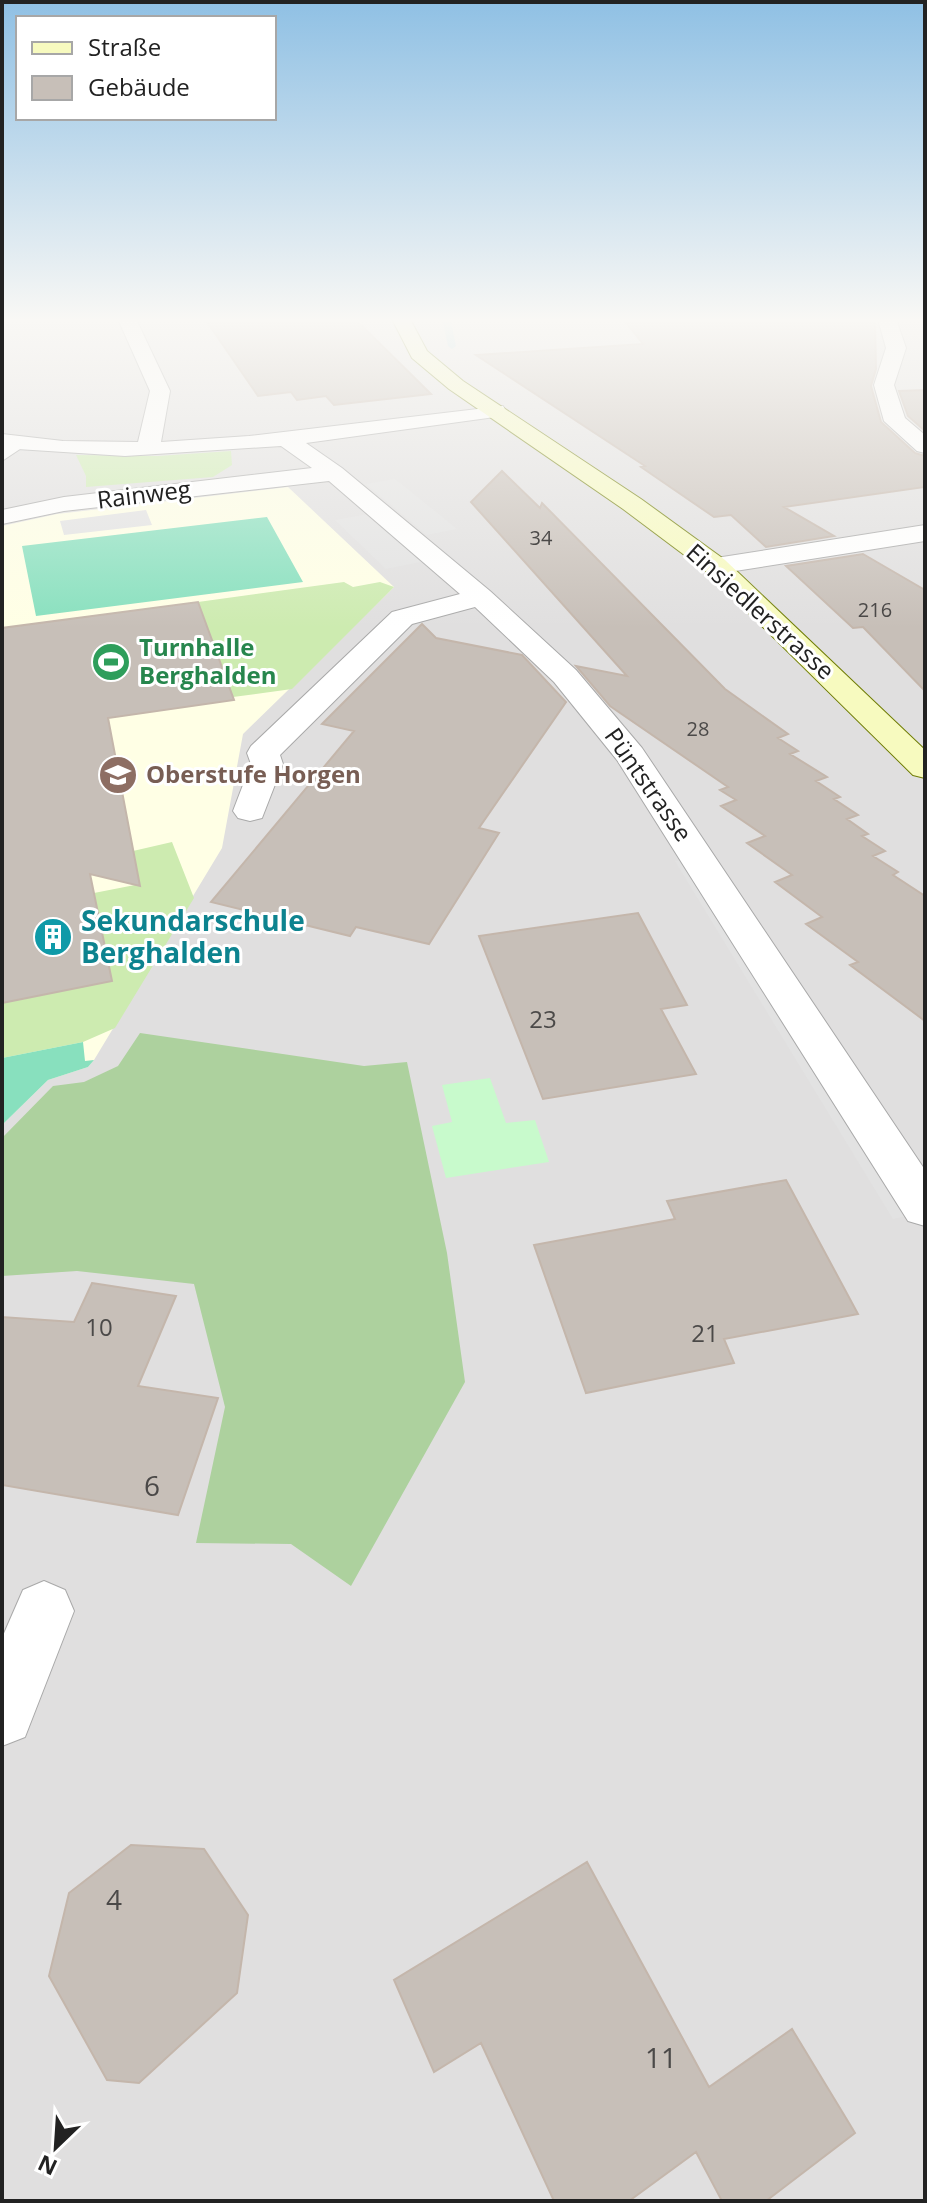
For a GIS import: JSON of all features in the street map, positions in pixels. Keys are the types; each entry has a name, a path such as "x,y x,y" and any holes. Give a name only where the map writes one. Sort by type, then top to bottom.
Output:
{"main road":[{"name":"Einsiedlerstrasse","path":"511,422 632,504 716,566 925,768"}],"street":[{"path":"148,449 154,422"},
{"path":"8,446 148,449 284,438 411,422"},
{"path":"896,422 925,446"},
{"name":"Püntstrasse","path":"284,438 334,473 480,597 565,676 630,755 925,1208"},
{"name":"Rainweg","path":"2,517 64,504 334,473"},
{"path":"716,566 925,533"},
{"path":"250,811 267,764 263,753 402,618 480,597"},
{"path":"2,1714 44,1611"}],"shaded area":[{"path":"2,422 925,422 925,2201 2,2201"},
{"path":"395,479 457,529 427,535 366,484"},
{"name":"Oberstufe Horgen","path":"288,487 394,587 243,734 222,848 94,1060 88,1067 48,1080 2,1125 2,526 57,514"},
{"path":"146,510 152,525 64,535 60,521"},
{"path":"368,514 421,562 386,569 335,520"},
{"path":"691,859 915,1214 893,1219 675,861"}],"green space":[{"path":"231,451 232,465 213,477 86,487 86,476 76,455 158,456"},
{"path":"267,517 303,582 36,616 22,546"},
{"path":"344,582 353,587 380,582 394,587 292,689 233,697 198,602"},
{"path":"172,842 194,898 115,1028 83,1042 2,1058 2,1003 112,981 94,893 140,884 133,851"},
{"path":"140,1033 364,1066 407,1062 447,1253 465,1382 351,1586 291,1544 196,1543 225,1407 194,1284 77,1271 2,1276 2,1138 53,1086 84,1082 118,1066"},
{"path":"83,1042 85,1061 94,1060 88,1067 48,1080 2,1125 2,1058"},
{"path":"490,1078 506,1123 535,1120 549,1162 446,1178 432,1126 452,1122 442,1085"}],"building":[{"path":"578,422 881,422 915,453 925,456 925,487 784,507 834,536 766,547 731,515 714,517 641,467 645,466"},
{"path":"915,422 925,422 925,431"},
{"path":"502,471 540,508 542,503 725,689 788,734 778,738 798,751 790,754 827,777 816,781 840,797 834,799 858,815 847,819 868,834 862,836 885,851 873,856 898,872 893,875 925,896 925,1021 850,965 858,962 806,924 822,917 775,882 792,875 747,843 765,836 721,806 736,800 720,790 728,787 610,706 576,666 627,676 471,502"},
{"path":"863,554 925,590 925,691 863,627 853,628 786,566"},
{"path":"198,602 234,700 108,718 140,886 90,874 112,981 2,1003 2,628"},
{"path":"422,624 436,638 522,655 566,702 479,828 499,833 429,944 356,927 350,936 211,902 354,731 322,724"},
{"path":"638,913 687,1005 661,1009 696,1074 543,1099 479,936"},
{"path":"786,1180 858,1314 724,1339 734,1363 586,1393 534,1245 675,1219 667,1201"},
{"path":"92,1283 176,1296 138,1386 218,1398 178,1515 2,1485 2,1317 74,1322"},
{"path":"131,1845 204,1849 248,1915 237,1993 139,2083 107,2080 49,1976 69,1893"},
{"path":"587,1862 709,2087 792,2029 855,2133 766,2201 722,2201 696,2152 629,2201 554,2201 481,2043 434,2072 394,1980"}],"place":[{"name":"Turnhalle Berghalden","path":"111,662"},
{"name":"Oberstufe Horgen","path":"118,775"},
{"name":"Sekundarschule Berghalden","path":"53,937"}]}
